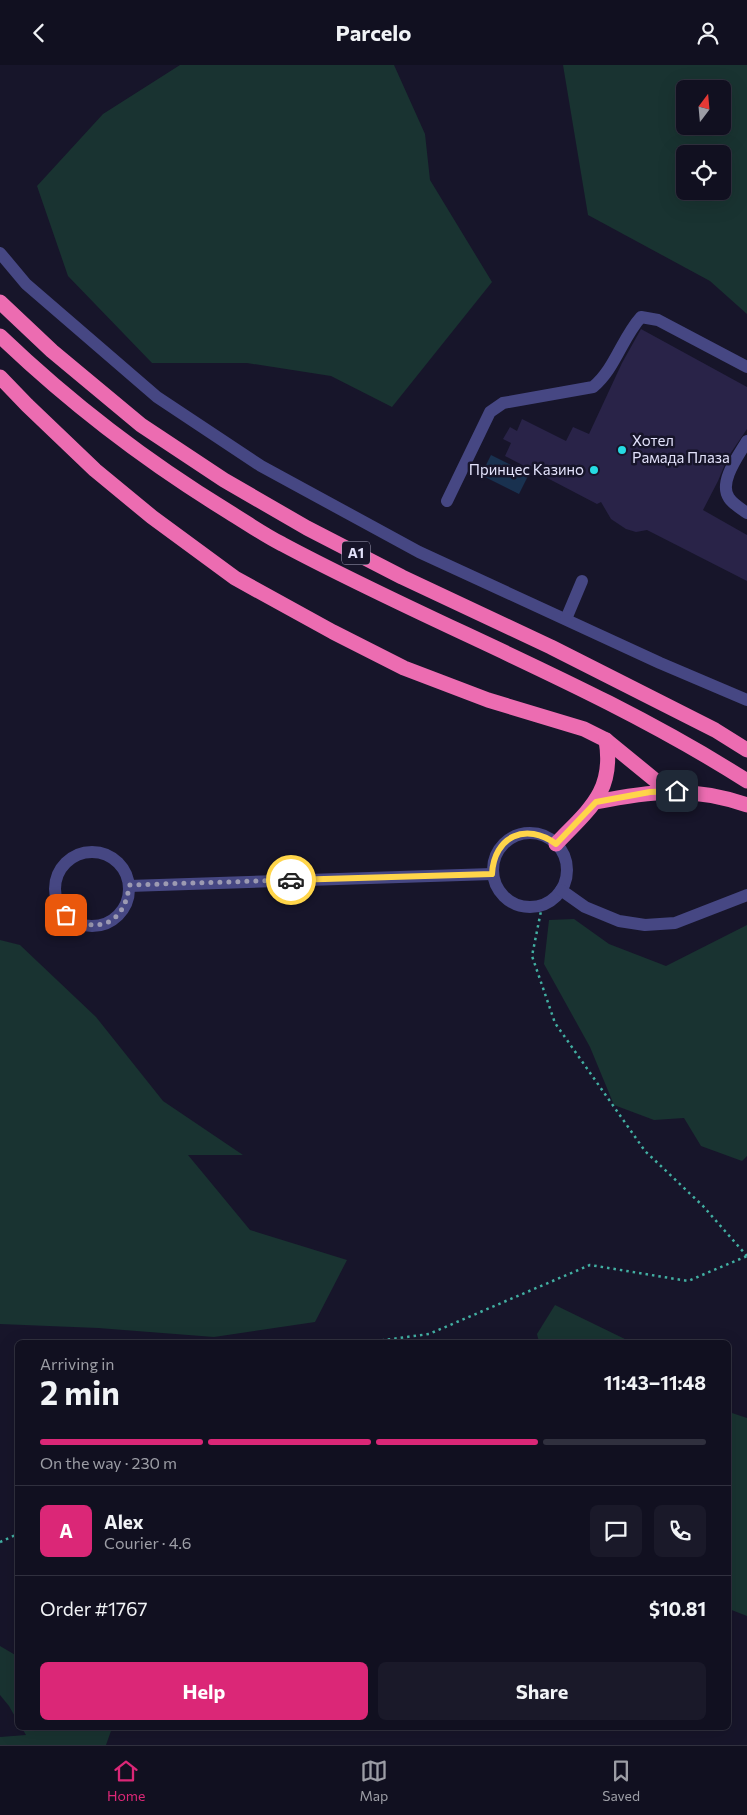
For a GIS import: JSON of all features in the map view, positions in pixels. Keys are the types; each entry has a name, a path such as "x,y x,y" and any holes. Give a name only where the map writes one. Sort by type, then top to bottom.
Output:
{"highway":[{"name":"A1","path":"0,302 52,351 141,425 224,480 307,528 402,577 551,647 715,730 747,750"},
{"name":"A1","path":"0,336 26,361 94,419 189,488 281,544 659,729 747,781"},
{"path":"0,377 26,405 95,470 152,517 235,578 333,632 404,668 488,699 584,729 606,740 661,785 677,791"},
{"path":"556,844 596,802 604,786 609,754 606,740"},
{"path":"596,802 650,792 677,791 715,795 747,805"}],"street":[{"path":"0,253 26,284 157,397 261,466 419,552 660,663 747,700"},
{"path":"447,501 490,412 503,403 593,387 603,379 632,328 641,317 658,320 747,367"},
{"path":"747,441 726,479 725,490 729,499 747,513"},
{"path":"566,619 582,581"},
{"path":"536,833 547,837 556,844 563,854 567,866 566,879 562,890 553,899 542,905 526,907 510,902 501,895 495,885 492,874 497,852 504,843 514,836 536,833"},
{"path":"88,852 100,853 116,861 126,874 129,885 128,898 123,910 114,919 102,925 89,926 77,923 66,915 58,905 55,892 60,870 67,861 77,855 88,852"},
{"path":"129,885 492,874"},
{"path":"562,890 585,907 619,921 645,925 675,923 747,895"}],"path":[{"path":"384,1340 429,1334 590,1265 688,1281 747,1256 703,1206 645,1151 554,1023 532,956 542,905"},
{"path":"0,1543 15,1536"}],"green space":[{"path":"180,65 394,65 425,134 430,180 492,282 392,407 331,376 247,363 152,363 68,276 37,186 103,114"},
{"path":"563,65 747,65 747,314 710,281 588,215"},
{"path":"574,919 609,944 666,966 747,925 747,1156 742,1161 701,1146 684,1118 654,1120 614,1105 590,1047 544,964 549,920"},
{"path":"0,940 20,945 96,1017 163,1101 243,1155 188,1155 250,1230 347,1260 315,1322 214,1337 98,1328 0,1324"},
{"path":"555,1305 627,1340 538,1340 537,1334"},
{"path":"731,1413 747,1418 747,1616 731,1610"},
{"path":"0,1646 15,1655 15,1716 0,1695"},
{"path":"23,1730 111,1730 106,1745 0,1745 0,1737 26,1735"}],"water":[{"path":"491,455 529,474 519,494 481,475"}],"building":[{"name":"Хотел Рамада Плаза","path":"641,329 747,387 747,429 728,457 703,510 747,535 747,581 647,530 636,532 626,529 611,519 601,502 597,504 505,456 511,443 503,439 510,427 517,431 522,419 566,441 573,427 589,434 622,363"}],"way so far":[{"path":"66,915 77,923 89,926 102,925 114,919 123,910 128,898 129,885 291,880"}],"place":[{"name":"Хотел Рамада Плаза","path":"622,450"},
{"name":"Принцес Казино","path":"594,470"}],"route":[{"path":"291,880 492,874 497,852 504,843 514,836 536,833 547,837 556,844 596,802 650,792 677,791"}]}
